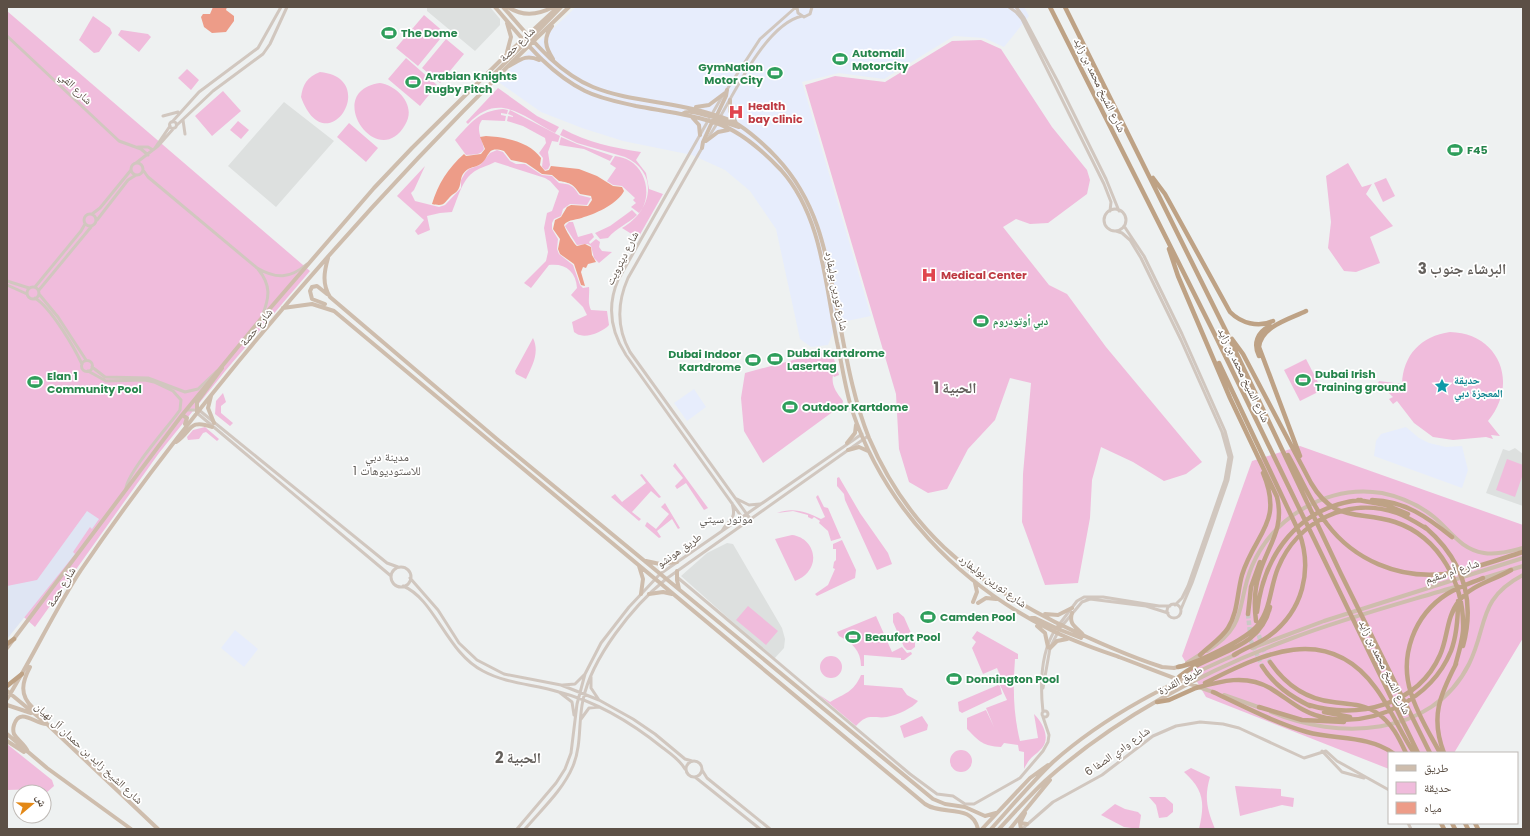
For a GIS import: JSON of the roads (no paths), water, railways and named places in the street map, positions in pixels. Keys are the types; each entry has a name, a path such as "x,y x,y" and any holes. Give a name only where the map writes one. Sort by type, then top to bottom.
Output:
{"highway":[{"name":"شارع الشيخ محمد بن زايد","path":"1050,7 1212,328 1418,752"},
{"name":"شارع الشيخ محمد بن زايد","path":"1065,7 1226,331 1334,560 1430,752"},
{"path":"1146,170 1165,194 1230,312 1240,320 1253,324 1274,322 1262,331 1256,346 1258,355 1271,383"},
{"path":"1166,238 1178,276 1207,340 1268,486 1271,502 1270,517 1264,532 1243,572 1232,622 1222,637 1200,655"},
{"path":"1306,311 1268,330 1261,339 1260,351 1271,383 1308,476"},
{"path":"1226,331 1243,354 1319,496 1336,509 1349,514 1388,520 1408,527 1425,538 1444,559 1452,574 1461,606 1462,625 1461,645 1455,666 1442,692 1438,706 1437,729 1444,752"},
{"path":"1207,340 1296,525 1305,554 1304,584 1299,598 1288,618 1267,637 1234,656"},
{"path":"1246,431 1273,486 1278,503 1279,521 1272,544 1261,566 1257,582 1254,605 1256,621 1263,580 1270,563 1284,541 1294,530 1313,515 1335,505 1358,500 1384,501 1404,506 1422,514 1452,537"},
{"path":"1274,432 1326,523 1346,544 1370,561 1402,572 1436,574 1455,572 1523,552"},
{"path":"1196,688 1229,680 1252,681 1269,688 1292,705 1306,712 1327,718 1365,718 1381,714 1403,704 1429,685 1441,669 1462,625 1468,605 1464,585 1450,554 1427,529 1400,510 1379,503 1358,500"},
{"path":"1178,667 1191,664 1249,634 1258,626 1264,616 1279,564 1291,545 1306,529 1318,520 1338,512 1360,508 1383,509 1398,513 1427,529"},
{"path":"1248,614 1250,594 1255,575 1263,557 1272,544"},
{"path":"1259,707 1312,721 1351,717 1404,695 1423,680 1440,655 1450,618 1460,600 1475,586 1511,570"},
{"path":"1440,752 1411,693 1406,667 1410,645 1417,625 1436,603 1454,591 1483,578"},
{"path":"1172,684 1188,671 1244,644 1257,633 1268,614 1272,585"},
{"path":"7,644 14,639"},
{"path":"1157,702 1169,700 1260,657 1276,652 1302,648 1327,653 1351,664 1370,680 1380,694 1413,752"},
{"path":"1270,662 1286,680 1308,695 1324,700 1356,704 1377,713 1393,729 1405,752"},
{"path":"1262,666 1272,680 1286,692 1309,706 1351,717"},
{"path":"7,686 22,674"},
{"path":"1213,692 1298,729 1326,736 1369,741 1391,752"}],"main road":[{"name":"شارع تورين بوليفارد","path":"495,7 543,62 576,86 598,97 690,116 714,118 736,123 776,157 801,188 816,219 851,365 855,398 868,433 892,480 916,518 946,550 952,552 973,573 1004,594 1038,613 1058,629"},
{"name":"شارع تورين بوليفارد","path":"503,7 557,64 580,80 610,93 691,107 714,118 751,143 774,163 788,178 806,208 818,246 847,390 856,419 869,452 887,485 901,506 936,548 974,581 1030,618 1058,629"},
{"path":"508,7 520,13 529,14 542,12 554,7"},
{"name":"شارع حصة","path":"7,699 9,692 31,660 81,570 197,411 283,308 391,186 505,68 526,42 558,7"},
{"path":"492,81 494,74 561,7"},
{"name":"شارع حصة","path":"531,37 569,7"},
{"path":"557,18 548,32 545,41 547,50 557,64"},
{"path":"505,56 511,40 506,20"},
{"name":"شارع حصة","path":"7,648 186,410 260,320 374,188 505,56 526,42"},
{"path":"505,68 521,59 528,57 543,62"},
{"path":"691,107 710,105 726,91"},
{"path":"702,148 703,142 714,118 726,96 726,91"},
{"path":"730,100 730,111 736,123"},
{"path":"682,114 688,112 714,118 739,127"},
{"path":"690,116 699,124 700,135"},
{"path":"706,141 718,132 732,131"},
{"path":"818,246 821,245 824,250"},
{"path":"329,256 324,277 326,288 330,297"},
{"path":"975,811 985,819 986,822 981,826 964,812 937,810 925,804 656,578 334,311 326,305 312,299 310,291 314,286 319,286 498,440 930,797 942,804 962,806 975,811 985,816 996,814"},
{"path":"828,294 831,296 834,295"},
{"path":"283,308 312,304 334,311"},
{"path":"197,411 197,402 218,374 227,359"},
{"path":"174,442 180,439 189,428 195,424 213,425 208,408 212,394"},
{"path":"179,435 188,419 186,416 182,416"},
{"path":"847,443 855,433 856,419"},
{"path":"848,450 859,447 869,452"},
{"path":"1058,629 1162,667 1178,667 1223,640 1236,624 1241,610 1249,574 1259,552 1275,531 1295,513 1319,501 1344,494 1379,493 1404,500 1434,517 1452,537 1468,548 1483,553 1499,553 1523,548"},
{"path":"936,548 938,546 947,554 952,552"},
{"name":"شارع أم سقيم","path":"1324,620 1523,558"},
{"path":"643,560 660,564 677,562"},
{"path":"638,564 643,579 641,594"},
{"path":"972,566 973,573"},
{"name":"شارع أم سقيم","path":"1326,626 1523,566"},
{"path":"677,571 681,591"},
{"path":"1058,629 1069,639 1294,721 1318,727 1344,730 1368,729 1394,724 1417,715 1437,702 1455,686 1471,659 1483,619 1491,602 1508,584 1523,575"},
{"path":"974,581 977,590 976,602 988,598 1001,600"},
{"path":"649,594 663,592 676,595"},
{"path":"1038,613 1057,616 1072,611 1072,623 1085,638"},
{"path":"1030,618 1045,633 1049,648"},
{"name":"طريق القدرة","path":"982,829 1030,778 1110,720 1172,684 1234,656 1324,620"},
{"name":"طريق القدرة","path":"999,829 1028,798 1056,772 1103,736 1157,702 1229,664 1289,639 1326,626"},
{"path":"7,652 14,639"},
{"path":"1049,648 1057,640 1069,639"},
{"path":"29,753 25,745 14,733 14,724 18,719 27,716 40,724 47,724 44,718 29,704 24,694 23,683 31,660"},
{"name":"شارع الشيخ زايد بن حمدان آل نهيان","path":"9,692 47,724 158,829"},
{"path":"7,705 37,716"},
{"path":"8,734 29,753 86,797 131,829"},
{"path":"7,741 29,753"},
{"name":"طريق القدرة","path":"990,829 1054,762"},
{"name":"طريق القدرة","path":"1010,829 1056,772"},
{"path":"1021,829 1020,823 1025,811"},
{"path":"973,819 978,829"},
{"path":"1020,823 1027,824"}],"street":[{"path":"172,127 172,122 180,111 209,84 244,59 261,43 281,7"},
{"path":"7,281 30,288 35,287 81,231 85,224 85,217 100,208 131,170 133,165 144,159 172,127 177,125 213,91 248,66 267,49 287,7"},
{"path":"797,7 797,12 802,16"},
{"path":"726,91 760,39 797,7"},
{"name":"شارع ديترويت","path":"746,523 732,501 622,349 615,334 612,316 612,299 618,280 700,135 730,100 764,45 789,22 802,16 807,16 812,9 816,7"},
{"path":"1009,7 1022,19 1104,184 1110,200 1110,211 1105,218 1105,224 1109,229 1122,233 1130,240 1141,258 1185,348 1227,445 1229,461 1227,475 1202,547 1192,583 1181,609 1181,613 1176,618 1170,617 1168,613 1146,606 1090,599 1082,602 1072,611"},
{"path":"1016,7 1024,18 1058,82 1104,176 1119,211 1125,217 1124,226 1144,256 1176,322 1230,444 1232,457 1231,472 1186,590 1175,604 1170,606 1089,596 1080,598 1058,629 1049,648 1043,686 1043,716 1047,725"},
{"name":"شارع الفي","path":"7,36 116,139 125,144 137,147"},
{"path":"244,59 248,66"},
{"path":"163,116 171,116 180,111"},
{"name":"شارع ديترويت","path":"714,118 706,141 628,278 619,304 619,320 622,334 630,352 751,520"},
{"path":"183,119 185,134"},
{"path":"172,122 175,122 177,125"},
{"path":"137,147 148,147 154,149"},
{"path":"137,147 148,155"},
{"path":"35,298 91,227 95,225 97,220 128,180 137,175 143,168 144,159"},
{"path":"136,163 143,168 148,177 257,268 270,275 287,276 299,270 316,256"},
{"path":"131,170 137,175 148,177"},
{"path":"1110,211 1119,211"},
{"path":"92,214 97,220"},
{"path":"85,224 91,227"},
{"path":"1116,231 1124,226"},
{"path":"257,268 266,280 269,293 268,301 260,320"},
{"path":"7,285 28,295 30,298 35,298 41,302 54,319 82,364 82,370 88,371 106,381 145,380 154,382 173,391 181,400 180,410 141,462 128,481 126,488"},
{"path":"35,287 58,317 86,360 91,363 92,368 105,377 148,378 185,392 198,388 217,371"},
{"path":"28,295 30,288"},
{"path":"82,364 86,360"},
{"path":"88,371 92,368"},
{"path":"186,410 197,411 391,576 394,584 403,586 412,592 424,603 454,647 472,665 504,681 578,697 600,707 645,734 685,769 688,775 695,777 760,829"},
{"path":"213,425 387,563 406,569 410,572 410,578 407,584 403,586"},
{"name":"طريق هونشو","path":"525,829 561,787 571,771 579,748 584,694 591,676 607,646 649,594 666,579 848,450 868,433"},
{"name":"طريق هونشو","path":"517,829 556,783 565,769 572,746 579,692 585,674 604,637 641,594 660,574 847,443 862,437"},
{"path":"736,498 749,505 762,504"},
{"path":"721,532 734,516 732,501"},
{"path":"677,562 678,567 682,568"},
{"path":"391,576 392,572 398,567"},
{"path":"677,577 910,774 937,794 953,796 963,804 970,805 1011,784 1025,774 1046,748 1049,738 1047,725 1048,713 1044,711"},
{"path":"410,578 438,610 459,643 477,660 504,674 561,686 579,692 599,700 633,719 655,734 685,759 699,763 708,778 770,829"},
{"path":"1175,604 1181,609"},
{"path":"1168,613 1170,606"},
{"path":"561,686 573,685 585,674"},
{"path":"591,676 591,690 599,700"},
{"path":"559,692 572,702 575,719"},
{"path":"581,719 589,708 600,707"},
{"path":"1043,716 1048,716"},
{"name":"شارع وادي الصفا 6","path":"1021,829 1053,802 1102,775 1146,740 1161,732 1180,725 1207,722 1232,726 1304,758 1310,757 1322,751"},
{"path":"1322,751 1327,752 1337,761 1388,789"},
{"path":"1322,751 1339,770 1348,774 1372,780"},
{"path":"685,769 687,764 692,761"},
{"path":"1348,774 1351,768"},
{"path":"695,777 700,775 702,770"}],"water":[{"path":"213,7 227,7 226,10 234,16 234,21 226,32 212,33 204,27 201,17 203,14 210,14"},
{"path":"486,136 509,139 524,144 541,158 540,165 545,171 549,170 551,166 579,169 597,176 613,186 622,187 624,191 621,195 607,207 582,218 568,222 564,225 577,246 585,244 591,247 592,255 596,262 588,264 586,268 583,267 581,272 585,286 581,285 574,264 560,254 558,249 560,239 553,229 555,220 561,217 567,207 571,205 588,206 592,200 591,196 580,194 571,184 559,181 552,175 542,174 526,163 511,160 504,151 494,150 489,153 483,162 465,172 462,176 458,190 444,203 440,205 432,204 437,190 448,171 464,154 466,156 481,154 485,149 480,137"}],"tunnel":[{"path":"1248,614 1251,641 1262,666"},
{"path":"1257,629 1263,649 1270,662"}],"place":[{"name":"The Dome","path":"389,33"},
{"name":"Automall MotorCity","path":"840,59"},
{"name":"GymNation Motor City","path":"775,73"},
{"name":"Arabian Knights Rugby Pitch","path":"413,82"},
{"name":"Health bay clinic","path":"736,112"},
{"name":"F45","path":"1455,150"},
{"name":"Medical Center","path":"929,275"},
{"name":"دبي أوتودروم","path":"981,321"},
{"name":"Dubai Kartdrome Lasertag","path":"775,359"},
{"name":"Dubai Indoor Kartdrome","path":"753,360"},
{"name":"Dubai Irish Training ground","path":"1303,380"},
{"name":"Elan 1 Community Pool","path":"35,382"},
{"name":"حديقة المعجزة دبي","path":"1442,386"},
{"name":"Outdoor Kartdome","path":"790,407"},
{"name":"Camden Pool","path":"928,617"},
{"name":"Beaufort Pool","path":"853,637"},
{"name":"Donnington Pool","path":"954,679"}],"district":[{"name":"البرشاء جنوب 3","path":"1462,269"},
{"name":"الحبية 1","path":"955,388"},
{"name":"مدينة دبي للاستوديوهات 1","path":"387,464"},
{"name":"موتور سيتي","path":"726,519"},
{"name":"الحبية 2","path":"518,758"}]}
